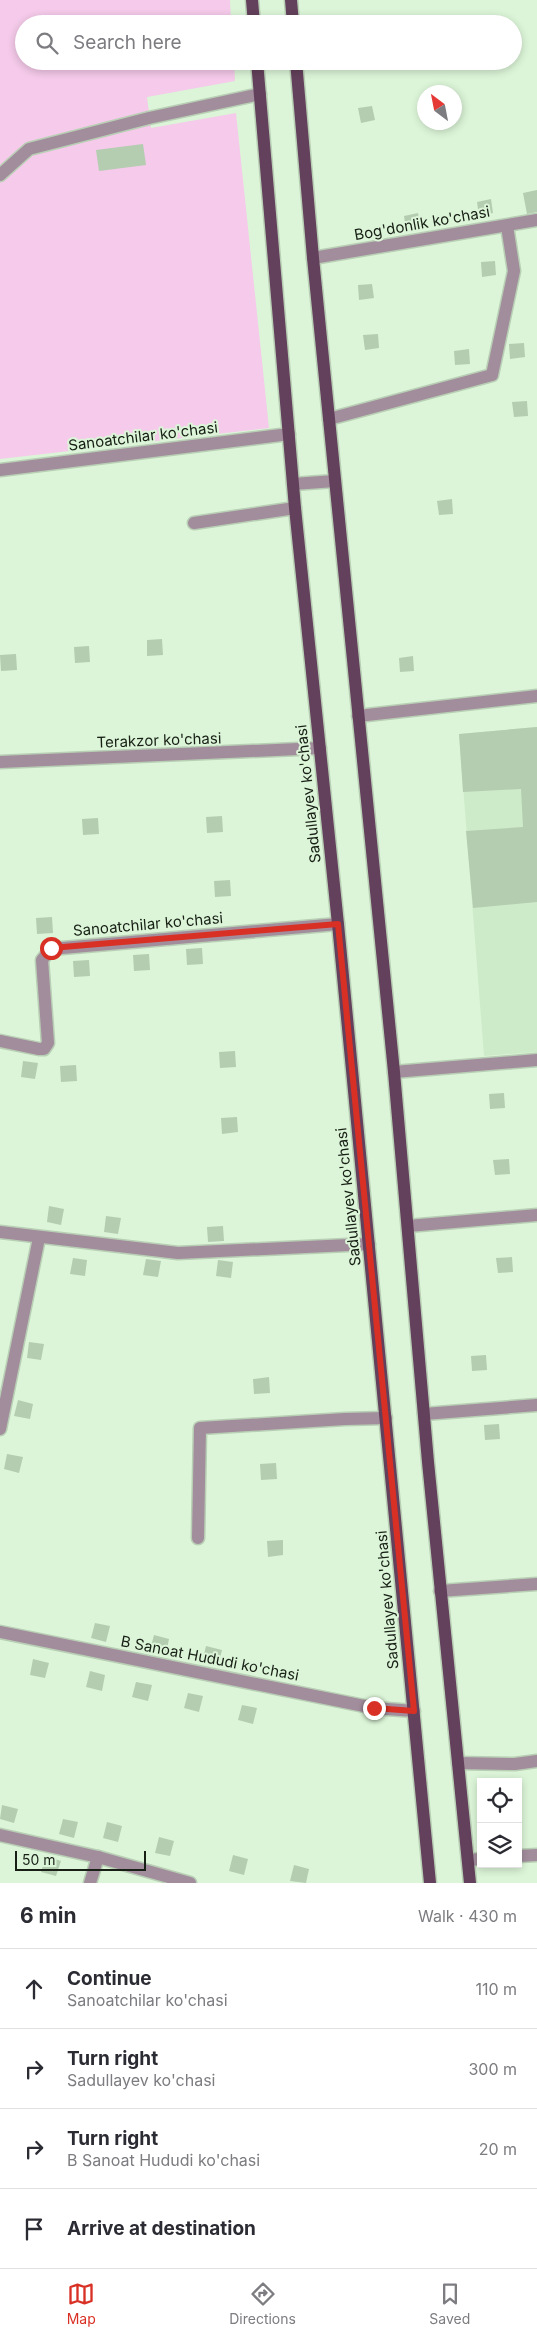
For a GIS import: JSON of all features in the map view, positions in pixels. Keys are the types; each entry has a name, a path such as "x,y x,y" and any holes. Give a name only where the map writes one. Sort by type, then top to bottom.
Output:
{"main road":[{"path":"252,0 253,15"},
{"path":"291,0 292,15"},
{"name":"Sadullayev ko'chasi","path":"259,70 295,508 338,924 430,1883"},
{"path":"297,70 313,258 394,1072 440,1591 458,1763 474,1860 470,1883"}],"street":[{"path":"0,175 29,149 149,118 260,94"},
{"name":"Bog'donlik ko'chasi","path":"313,258 537,220"},
{"path":"329,418 492,375 514,271 507,226"},
{"name":"Sanoatchilar ko'chasi","path":"0,470 290,434"},
{"path":"293,484 335,481"},
{"path":"194,523 295,508"},
{"path":"358,716 537,696"},
{"name":"Terakzor ko'chasi","path":"0,762 320,748"},
{"name":"Sanoatchilar ko'chasi","path":"0,1041 39,1049 44,1049 48,1043 42,960 51,948 338,924"},
{"path":"394,1072 537,1060"},
{"path":"408,1226 537,1215"},
{"path":"0,1232 178,1253 369,1244"},
{"path":"0,1429 39,1238"},
{"path":"424,1414 537,1405"},
{"path":"198,1538 200,1428 386,1418"},
{"path":"440,1591 537,1584"},
{"name":"B Sanoat Hududi ko'chasi","path":"0,1632 374,1708 414,1711"},
{"path":"458,1763 516,1764 537,1761"},
{"path":"0,1835 98,1858 190,1883"},
{"path":"522,1856 537,1855"},
{"path":"90,1883 98,1858"}],"shaded area":[{"path":"0,0 230,0 231,15 15,15 15,70 234,70 235,81 147,97 151,128 236,113 269,428 0,459"},
{"path":"537,727 537,1052 484,1056 459,734"}],"building":[{"path":"372,106 375,120 361,123 358,108"},
{"path":"143,144 146,165 99,171 96,150"},
{"path":"537,190 537,212 527,214 523,193"},
{"path":"491,199 493,213 479,216 477,202"},
{"path":"418,213 420,227 406,230 404,216"},
{"path":"495,261 496,275 482,277 481,262"},
{"path":"372,284 374,298 359,300 358,285"},
{"path":"378,334 379,348 365,350 363,335"},
{"path":"524,343 525,357 510,359 509,344"},
{"path":"469,349 470,364 455,365 454,351"},
{"path":"527,401 528,416 514,417 512,402"},
{"path":"452,499 453,514 439,515 437,501"},
{"path":"162,639 163,655 147,656 147,640"},
{"path":"89,646 90,662 75,663 74,647"},
{"path":"16,654 17,670 1,671 0,655"},
{"path":"413,656 414,671 400,672 399,658"},
{"path":"537,727 537,902 473,908 466,831 523,827 521,789 463,792 459,734"},
{"path":"222,816 223,832 207,833 206,817"},
{"path":"98,818 99,834 83,835 82,819"},
{"path":"230,880 231,896 215,897 214,881"},
{"path":"52,917 53,933 37,934 36,918"},
{"path":"202,948 203,964 187,965 186,949"},
{"path":"149,954 150,970 134,971 133,955"},
{"path":"89,960 90,976 74,977 73,961"},
{"path":"235,1051 236,1067 220,1068 219,1052"},
{"path":"23,1061 38,1063 35,1079 21,1077"},
{"path":"76,1065 77,1081 61,1082 60,1066"},
{"path":"504,1093 505,1108 490,1109 489,1094"},
{"path":"237,1117 238,1132 222,1134 221,1118"},
{"path":"509,1159 510,1174 495,1175 493,1160"},
{"path":"49,1206 64,1209 61,1225 47,1222"},
{"path":"106,1216 121,1218 118,1234 104,1232"},
{"path":"223,1226 224,1241 208,1242 207,1227"},
{"path":"512,1257 513,1272 498,1273 496,1258"},
{"path":"73,1258 87,1260 85,1276 70,1274"},
{"path":"146,1259 161,1261 158,1277 143,1275"},
{"path":"218,1260 233,1262 231,1278 216,1276"},
{"path":"29,1342 44,1344 41,1360 27,1358"},
{"path":"486,1355 487,1370 472,1371 471,1356"},
{"path":"269,1377 270,1393 254,1394 253,1379"},
{"path":"18,1400 33,1404 30,1419 14,1416"},
{"path":"499,1424 500,1439 485,1440 484,1425"},
{"path":"7,1454 23,1457 19,1473 4,1469"},
{"path":"276,1463 277,1479 261,1480 260,1464"},
{"path":"283,1540 283,1555 268,1557 267,1541"},
{"path":"95,1623 110,1626 106,1642 91,1638"},
{"path":"154,1635 169,1639 166,1654 150,1650"},
{"path":"206,1646 222,1650 218,1666 202,1662"},
{"path":"33,1659 49,1663 45,1678 30,1675"},
{"path":"90,1671 105,1675 102,1691 86,1687"},
{"path":"136,1682 152,1685 148,1701 132,1697"},
{"path":"188,1693 203,1696 199,1712 184,1708"},
{"path":"242,1705 257,1708 253,1724 238,1720"},
{"path":"2,1805 18,1809 14,1823 0,1819"},
{"path":"63,1819 78,1822 74,1838 59,1834"},
{"path":"107,1822 122,1826 118,1842 103,1838"},
{"path":"159,1837 174,1841 170,1856 155,1853"},
{"path":"233,1855 248,1859 244,1875 229,1871"},
{"path":"46,1856 61,1861 56,1876 41,1872"},
{"path":"294,1865 309,1869 306,1883 290,1881"}],"route":[{"path":"51,948 338,924 414,1711 374,1708"}]}
